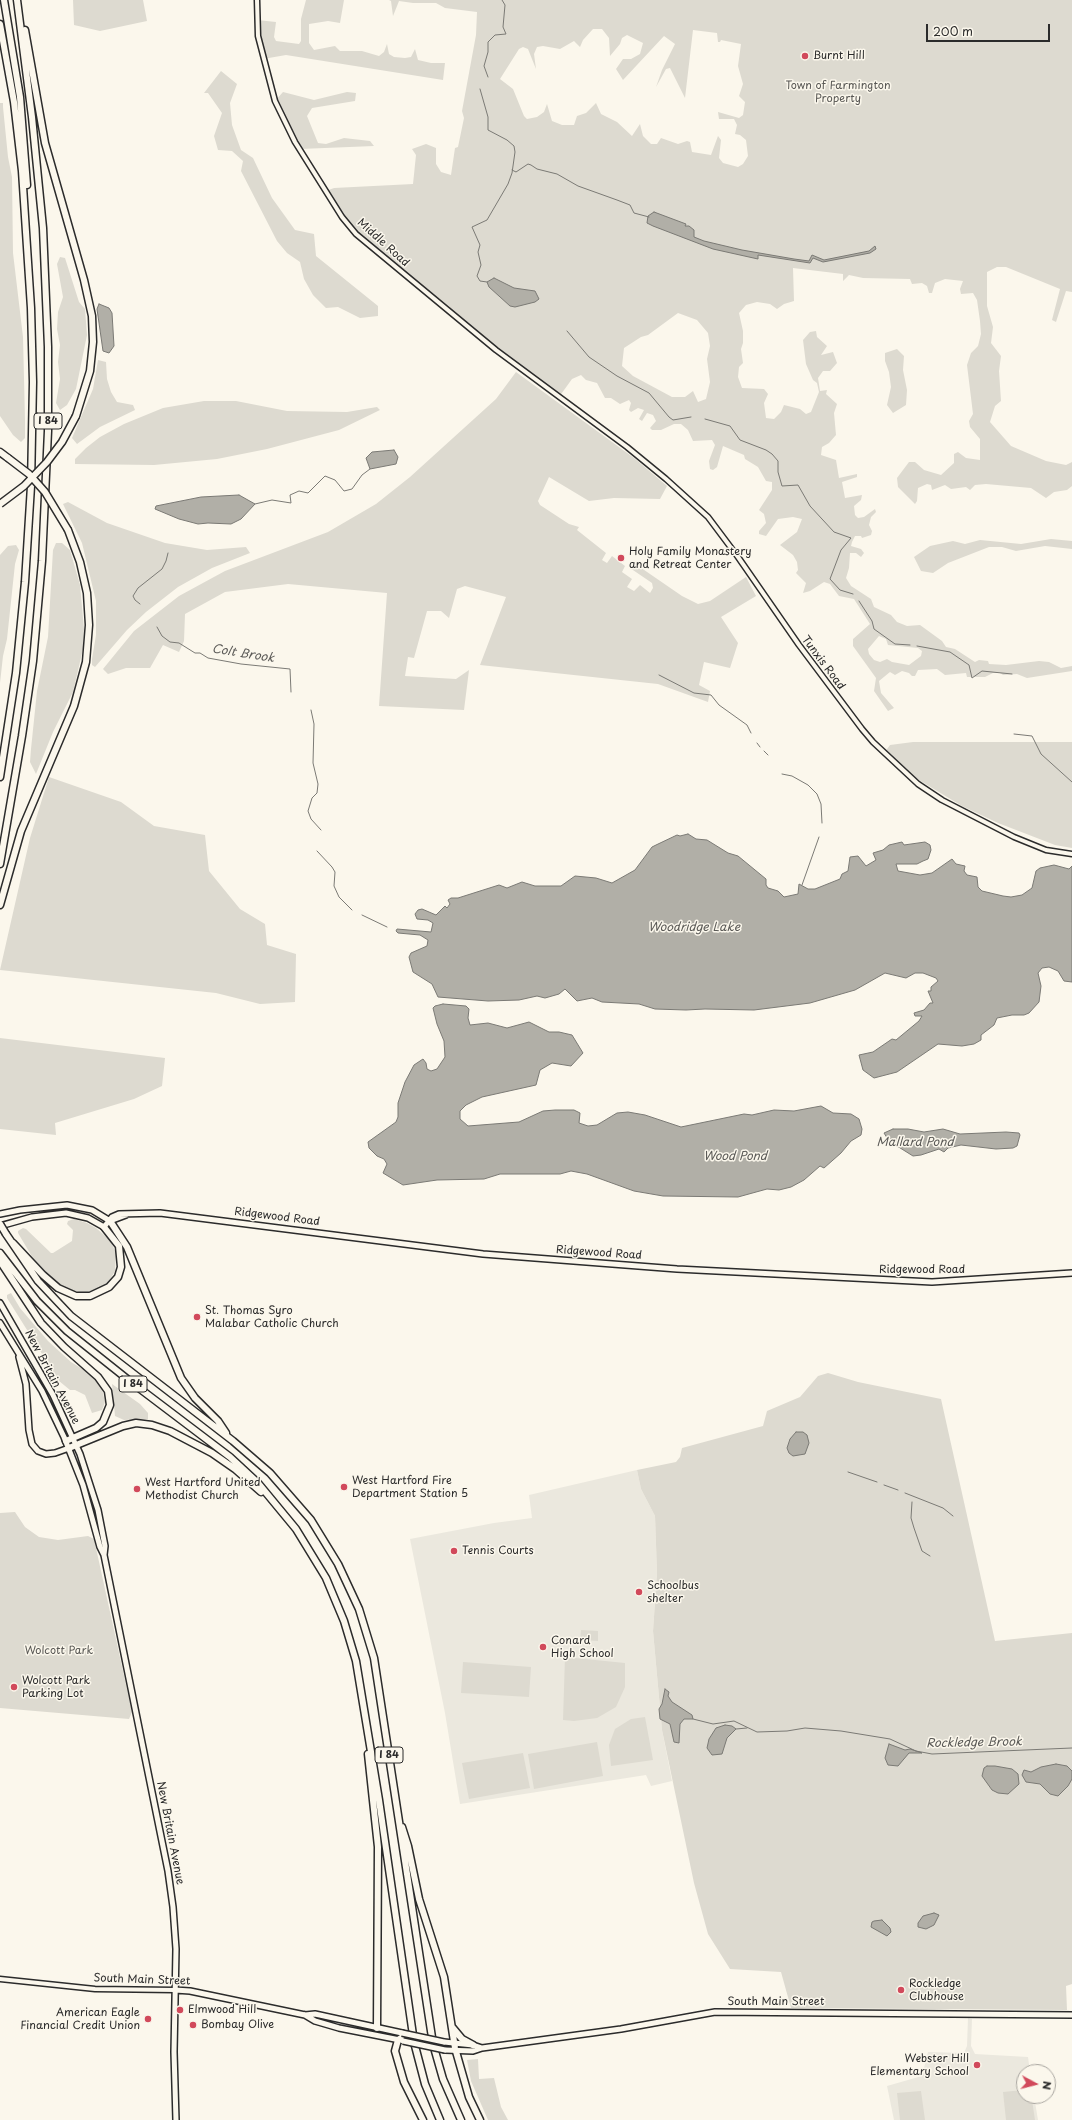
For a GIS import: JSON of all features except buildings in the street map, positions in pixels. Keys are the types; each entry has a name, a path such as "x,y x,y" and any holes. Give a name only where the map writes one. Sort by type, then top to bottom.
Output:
{"highway":[{"path":"4,0 22,117 29,219 30,275"},
{"name":"I 84","path":"0,864 24,723 38,608 45,516 49,413 48,326 43,228 17,0"},
{"path":"0,504 24,486 47,462 62,442 76,416 86,389 91,364 93,334 91,311 48,152 28,43 20,19"},
{"name":"I 84","path":"0,24 17,122 30,275 33,404 28,535 17,657 0,777"},
{"path":"0,452 26,471 41,487 54,504 68,530 82,565 87,593 89,625 86,662 74,706 25,820 17,842 0,906"},
{"path":"110,1221 127,1247 181,1378 195,1398 220,1424 229,1438"},
{"name":"I 84","path":"0,1225 38,1281 71,1316 266,1468 308,1516 338,1564 351,1590 366,1630 376,1668 433,2044 446,2087 461,2120"},
{"path":"7,1236 54,1284 72,1294 88,1296 100,1293 110,1287 116,1279 121,1267 119,1246 104,1227"},
{"name":"I 84","path":"0,1253 32,1296 64,1328 131,1382 230,1457 277,1504 288,1518 322,1571 344,1620 356,1661 368,1730 414,2042 425,2084 440,2120"},
{"path":"0,1261 41,1323 64,1347 98,1377 108,1391 110,1405 104,1421 96,1428 66,1441"},
{"path":"69,1448 127,1425 142,1424 157,1426 220,1458 271,1498"},
{"path":"368,1730 368,1763 378,1847 377,2028"},
{"path":"398,1819 407,1841 420,1899 444,1977 456,2051 469,2097 480,2120"},
{"path":"451,2024 460,2037 473,2045"},
{"path":"410,2035 401,2038 395,2050 400,2070 410,2096 423,2120"}],"main road":[{"path":"0,1214 20,1210 66,1205 92,1210 110,1221"},
{"path":"0,1225 32,1217 66,1213 83,1216 104,1227"},
{"name":"Ridgewood Road","path":"104,1227 113,1216 120,1214 166,1213 483,1254 722,1272 932,1282 1072,1273"},
{"name":"New Britain Avenue","path":"0,1303 53,1395 76,1445 99,1513 105,1546 104,1555"},
{"name":"New Britain Avenue","path":"0,1323 49,1404 66,1441 84,1489 100,1547 104,1555 168,1871 175,1922 176,1990 174,2058 176,2120"},
{"path":"15,1347 26,1384 31,1442 37,1450 46,1454 55,1453 69,1448"},
{"name":"South Main Street","path":"176,1990 190,1991 305,2015 314,2014 336,2018 377,2028 401,2038 445,2050 456,2051 472,2051 482,2048 621,2029 715,2012 1072,2015"},
{"name":"South Main Street","path":"305,2015 311,2019 354,2032 401,2038"},
{"path":"334,2026 336,2018"},
{"path":"354,2032 356,2023"},
{"name":"South Main Street","path":"410,2035 444,2042 473,2045 482,2048"}],"street":[{"name":"Middle Road","path":"257,0 258,36 275,101 295,142 346,222 376,252 496,350 600,427"},
{"name":"Tunxis Road","path":"600,427 666,479 708,517 862,730 918,784 942,800 1014,836 1046,850 1072,854"},
{"name":"South Main Street","path":"0,1979 95,1989 176,1990"}],"shaded area":[{"name":"Conard High School","path":"637,1470 641,1489 655,1516 657,1573 653,1631 662,1730 672,1781 651,1786 646,1775 460,1804 445,1713 410,1539 494,1523 532,1518 529,1495"},
{"name":"Webster Hill Elementary School","path":"968,2018 972,2019 971,2046 975,2054 1028,2057 1029,2064 1016,2064 1016,2104 1035,2104 1038,2120 894,2120 887,2086 922,2076 928,2052 964,2053 967,2046"}],"green space":[{"path":"73,0 143,0 147,21 100,31 74,25"},
{"path":"306,0 344,0 340,23 328,21 309,24 309,43 314,50 335,46 340,51 362,51 379,56 384,52 387,44 389,54 394,57 405,58 411,57 415,49 418,60 431,63 445,63 443,80 286,55 263,59 257,20 276,22 274,37 276,41 299,44 301,41 301,19"},
{"name":"Town of Farmington Property","path":"389,0 1072,0 1072,292 1066,291 1056,322 1052,320 1060,289 1006,267 997,267 987,272 987,306 993,327 991,343 1001,356 999,371 1001,401 995,406 990,422 1011,446 1046,461 1066,465 1072,462 1072,486 1067,490 1054,492 1046,498 1031,488 986,484 975,485 970,490 966,487 951,489 945,485 932,490 931,485 927,484 918,488 917,501 915,504 898,487 897,478 909,462 915,462 924,470 941,475 954,463 954,454 958,452 966,458 980,460 980,439 970,427 969,421 973,414 967,365 971,353 978,346 981,334 980,321 977,300 973,293 961,294 960,289 963,281 945,279 935,283 932,293 929,293 927,286 922,283 912,284 910,279 863,278 849,275 843,281 843,274 793,268 794,301 784,304 777,309 770,304 757,302 746,305 739,313 743,331 743,343 741,349 743,363 739,367 738,377 742,388 764,389 768,394 764,403 766,418 774,419 781,412 784,405 800,409 806,414 811,412 819,392 817,383 813,380 806,364 803,340 810,332 816,331 817,337 827,346 821,355 833,352 837,363 830,371 823,371 818,378 820,391 827,390 826,394 837,404 834,413 836,435 829,443 822,447 821,455 836,460 839,478 857,474 857,477 842,482 845,498 862,495 861,500 854,506 855,515 858,518 864,517 875,509 876,512 871,517 869,525 872,531 871,535 862,538 861,536 855,536 852,542 851,546 861,549 864,553 861,557 856,553 850,553 849,568 846,578 851,586 871,599 874,607 891,615 897,622 907,626 920,625 942,641 946,647 955,649 975,662 979,660 988,661 989,664 1006,665 1039,661 1049,662 1061,668 1072,666 1072,671 1027,678 1017,674 1003,675 1000,673 993,673 985,677 967,677 966,673 945,675 937,669 918,670 915,676 902,671 895,675 890,672 879,681 881,693 894,708 888,711 874,691 876,678 853,646 853,639 870,624 854,599 839,596 830,584 824,582 810,591 803,593 806,583 796,573 798,570 797,562 793,555 780,545 797,532 802,519 793,517 778,519 766,536 759,534 759,531 766,523 764,514 759,510 772,490 772,482 766,481 758,467 745,459 744,455 723,446 717,467 713,470 710,469 709,461 715,445 712,440 693,441 688,430 681,424 674,424 661,430 652,430 650,428 656,421 653,415 647,413 642,421 639,419 644,410 638,408 631,412 629,410 631,403 629,400 620,404 611,398 605,398 597,383 586,380 581,375 572,379 559,397 448,311 450,307 427,289 424,291 356,234 326,191 334,188 413,184 416,155 412,149 426,144 436,148 436,164 441,172 451,175 455,148 458,147 464,118 462,111 476,35 477,12 445,8 436,3 413,3 399,1 393,16 391,1","holes":["593,29 602,29 609,38 610,56 620,44 622,38 627,35 643,43 640,54 631,59 623,59 616,69 623,80 664,36 675,44 662,70 656,87 666,69 670,68 685,98 693,30 717,33 718,42 721,40 741,44 738,66 743,84 739,96 745,102 743,115 739,118 718,112 719,119 734,119 737,125 735,134 740,135 746,140 748,156 743,164 738,167 723,163 719,158 721,140 718,136 711,155 692,152 690,142 687,141 678,144 661,138 657,144 651,144 643,136 640,124 632,136 617,122 601,114 596,103 586,113 577,116 574,125 562,125 552,121 547,104 544,112 537,117 527,119 524,116 513,89 500,79 519,49 523,47 528,49 536,69 534,54 537,47 543,46 560,49 574,41 580,47 583,40","678,313 697,320 708,333 710,346 707,359 710,382 706,399 698,402 693,391 685,397 672,397 633,376 622,366 624,348 641,337 648,335","879,636 886,639 888,645 918,648 922,651 921,656 909,665 892,662 887,659 880,662 874,660 869,654 868,649"]},
{"path":"221,71 237,84 230,103 232,125 241,150 253,158 272,198 295,230 314,234 316,256 378,306 378,316 360,318 338,307 326,308 313,295 304,279 300,262 287,253 277,241 241,171 243,161 232,151 218,150 214,136 222,113 208,93 204,93"},
{"path":"283,92 314,100 347,92 356,93 355,101 312,108 307,116 318,143 326,144 344,138 370,141 374,146 300,149 275,101"},
{"path":"0,103 3,103 8,157 12,177 13,253 23,337 25,438 21,442 13,435 0,416"},
{"path":"60,257 65,258 79,302 85,309 87,335 76,389 67,405 60,410 56,403 60,379 58,362 60,345 57,329 58,312 63,297 57,264"},
{"path":"897,349 904,356 903,370 907,390 906,405 893,413 887,405 891,387 889,372 885,361 885,353"},
{"path":"98,360 106,362 107,379 111,392 117,402 133,405 135,410 100,427 77,444 72,438 93,389"},
{"path":"516,372 634,458 667,486 660,499 614,498 589,501 549,477 538,501 540,505 569,524 579,527 577,530 606,553 602,560 607,563 612,556 625,566 622,572 632,579 627,587 634,591 640,585 650,593 653,588 652,583 630,568 634,563 682,596 698,604 710,601 746,577 756,596 721,617 738,643 730,668 704,662 699,685 710,691 708,702 658,684 480,665 506,597 465,586 457,589 449,618 441,611 427,611 414,658 408,657 405,676 456,679 469,670 464,710 379,706 387,593 288,584 225,592 185,614 184,641 179,652 163,645 150,668 126,668 108,674 103,669 134,631 179,596 225,571 328,532 376,504 410,477 496,399"},
{"path":"204,401 236,401 287,411 347,412 377,407 380,410 339,430 267,449 217,459 154,465 75,464 75,459 86,448 100,437 124,424 163,408"},
{"path":"68,502 107,523 165,543 207,550 246,547 250,553 212,568 178,587 146,612 127,630 95,667 92,665 92,659 96,635 96,601 82,543 63,504"},
{"path":"1051,539 1072,541 1072,549 1045,546 1016,551 1002,547 989,547 948,563 933,573 921,571 914,557 930,546 953,541 965,544 980,540 1021,544"},
{"path":"56,543 62,543 70,550 80,585 84,629 83,649 73,692 53,732 36,774 30,762 31,749 37,691 48,637 53,550"},
{"path":"16,545 19,550 15,564 7,639 3,656 0,683 0,555 8,546"},
{"path":"913,742 1072,742 1072,848 1055,845 998,823 962,806 909,774 885,752 890,745"},
{"path":"49,777 121,802 154,826 205,835 209,871 240,909 265,924 267,945 296,954 295,1002 260,1004 216,993 0,970 30,838"},
{"path":"0,1038 165,1058 162,1086 134,1099 55,1123 56,1135 0,1129"},
{"path":"74,1219 87,1223 96,1228 110,1240 116,1253 115,1271 106,1286 85,1293 68,1290 54,1280 34,1260 18,1233 18,1231 23,1228 26,1229 51,1253 53,1253 72,1241 73,1230 67,1224 68,1221"},
{"path":"11,1293 20,1308 48,1341 71,1362 89,1373 101,1385 105,1402 102,1410 92,1413 85,1395 75,1390 70,1390 59,1381 7,1298 7,1295"},
{"path":"828,1373 858,1382 941,1399 995,1641 1072,1633 1072,1984 1066,1986 1067,2010 791,2008 781,1972 730,1969 708,1934 694,1883 662,1730 653,1631 657,1573 655,1516 641,1489 637,1470 676,1462 680,1457 682,1448 763,1426 767,1411 800,1397 818,1376"},
{"path":"112,1384 140,1404 148,1413 148,1419 124,1420 115,1416"},
{"name":"Wolcott Park","path":"15,1512 25,1527 39,1537 58,1540 88,1536 94,1539 132,1712 129,1719 0,1708 0,1513"},
{"path":"581,1630 598,1631 598,1641 580,1640"},
{"path":"565,1657 625,1663 625,1687 616,1707 597,1718 574,1721 563,1720"},
{"path":"463,1662 531,1667 529,1697 461,1693"},
{"path":"645,1717 653,1760 611,1766 609,1745 615,1729 631,1719"},
{"path":"597,1742 603,1776 534,1789 528,1754"},
{"path":"523,1753 530,1788 469,1799 462,1763"},
{"path":"478,2059 479,2079 494,2078 501,2107 508,2120 488,2120 471,2081 467,2060"},
{"path":"921,2091 925,2120 900,2120 897,2093"},
{"path":"1016,2091 1016,2104 1033,2104 1035,2120 1006,2120 1003,2092"}],"water":[{"path":"654,212 686,224 685,226 689,226 694,230 694,237 704,241 742,250 794,259 809,261 812,255 824,260 869,251 875,246 876,249 870,253 823,262 813,258 810,263 758,255 758,259 713,249 653,226 647,223 648,216"},
{"path":"494,278 514,288 535,291 539,299 535,302 515,307 510,306 489,287 487,282"},
{"path":"99,304 109,308 112,313 114,346 109,353 103,351 97,309"},
{"path":"394,450 398,457 396,464 370,469 366,458 372,452"},
{"path":"239,495 255,504 241,519 231,524 198,524 179,519 155,509 156,506 201,497"},
{"name":"Woodridge Lake","path":"688,834 696,839 707,840 728,853 738,856 766,879 766,885 768,888 778,891 784,897 798,894 799,884 808,889 815,889 840,879 842,874 848,871 850,857 858,856 866,866 876,860 873,853 883,850 889,845 902,842 904,845 925,842 930,845 931,850 928,859 917,864 896,864 898,871 920,875 932,873 952,859 956,864 965,866 964,871 967,875 977,877 978,887 982,891 1003,896 1011,897 1022,895 1032,888 1036,871 1040,868 1054,865 1069,869 1072,866 1072,982 1064,981 1058,971 1049,967 1042,968 1038,973 1041,986 1039,1002 1029,1013 1024,1015 1012,1015 997,1018 994,1025 981,1035 981,1040 974,1044 962,1046 938,1044 897,1072 874,1078 863,1070 859,1055 873,1052 892,1039 896,1040 919,1021 922,1016 915,1016 914,1013 924,1010 930,1003 933,1003 928,991 931,991 931,987 938,981 936,978 923,973 915,973 906,978 885,973 855,990 810,1003 754,1010 655,1009 639,1004 602,1002 592,998 577,1001 565,989 559,994 545,998 537,996 519,1000 488,1001 438,997 432,984 413,972 409,957 411,953 427,946 428,940 420,935 398,933 396,931 397,929 431,932 433,923 428,920 417,919 415,914 418,910 422,909 436,915 445,906 447,908 450,904 448,900 451,898 458,898 499,885 507,888 522,882 535,886 561,886 575,876 596,878 612,883 635,870 652,847 677,835 680,836"},
{"name":"Wood Pond","path":"443,1004 466,1006 469,1009 468,1018 470,1025 488,1023 507,1028 529,1022 549,1032 559,1032 572,1035 583,1053 571,1066 552,1063 540,1070 536,1085 482,1097 466,1105 460,1111 460,1119 468,1126 519,1122 543,1111 574,1110 580,1113 579,1123 588,1126 597,1125 617,1113 628,1112 645,1115 681,1127 744,1114 752,1115 774,1110 794,1111 821,1106 833,1113 851,1114 859,1119 862,1129 861,1135 851,1141 841,1153 824,1168 820,1166 804,1180 791,1187 779,1190 767,1189 738,1197 663,1196 634,1191 587,1174 571,1171 560,1174 500,1174 484,1179 437,1180 403,1185 383,1173 387,1164 384,1159 377,1156 369,1148 368,1142 396,1122 398,1117 398,1103 405,1082 414,1065 423,1059 426,1063 427,1069 431,1071 437,1069 445,1057 444,1041 437,1024 433,1008"},
{"name":"Mallard Pond","path":"893,1129 908,1129 924,1132 943,1129 960,1134 1006,1132 1019,1133 1020,1135 1017,1146 1013,1148 996,1149 961,1145 948,1148 944,1152 939,1149 913,1156 889,1141 884,1133"},
{"path":"796,1432 803,1432 807,1435 809,1443 805,1454 793,1456 789,1453 787,1448 790,1439"},
{"path":"665,1689 669,1692 668,1696 672,1702 692,1715 693,1719 684,1719 680,1724 679,1743 674,1742 670,1724 660,1719 659,1709 662,1704"},
{"path":"725,1725 732,1726 736,1729 727,1738 722,1754 712,1755 707,1748 709,1739 716,1728"},
{"path":"889,1744 905,1750 910,1749 922,1753 909,1753 898,1766 888,1765 885,1758"},
{"path":"1056,1764 1067,1766 1072,1771 1072,1779 1068,1786 1058,1796 1050,1794 1040,1784 1026,1782 1022,1775 1024,1770 1031,1772 1041,1767"},
{"path":"987,1766 1012,1769 1018,1774 1019,1784 1008,1794 998,1793 992,1790 982,1776 984,1768"},
{"path":"934,1913 939,1915 934,1925 926,1929 918,1927 918,1923 923,1916"},
{"path":"882,1920 890,1928 891,1932 887,1936 871,1927 872,1922"}],"waterway":[{"path":"488,77 484,66 488,52 488,42 495,35 506,34 503,27 505,5 502,0"},
{"path":"480,89 488,117 488,130 507,140 514,146 515,152 512,173 508,184 487,220 472,227 480,245 478,252 481,265 477,276 480,281 487,282"},
{"path":"512,170 516,172 528,164 531,165 537,169 557,174 578,186 630,205 634,213 649,217"},
{"path":"567,331 589,357 617,376 649,393 673,420 691,417"},
{"path":"705,419 730,426 740,440 766,450 772,454 778,461 778,472 782,486 798,485 810,506 834,532 851,538 841,550 830,579 840,590 853,594"},
{"path":"255,504 272,500 291,503 290,495 299,491 308,493 325,476 335,480 344,491 352,489 362,475 370,469"},
{"name":"Colt Brook","path":"140,604 133,596 138,588 162,569 168,553"},
{"path":"859,601 872,621 874,629 895,644 910,645"},
{"name":"Colt Brook","path":"157,627 162,636 170,642 179,643 195,653 200,653 208,658 241,664 290,669 291,692"},
{"path":"917,646 950,652 969,665 972,678 982,671 1012,674"},
{"path":"659,675 694,693 711,695 719,705 747,725 751,733"},
{"name":"Colt Brook","path":"311,710 314,724 313,763 318,784 317,793 312,798 308,811 311,819 321,830"},
{"path":"1014,734 1032,736 1041,754 1072,782"},
{"path":"757,743 760,747"},
{"path":"764,751 768,755"},
{"path":"782,774 792,776 808,785 817,794 821,804 822,823"},
{"path":"802,885 819,837"},
{"name":"Colt Brook","path":"317,851 335,872 334,886 339,897 352,910"},
{"name":"Colt Brook","path":"362,915 387,927"},
{"path":"848,1472 877,1482"},
{"path":"884,1485 898,1490"},
{"path":"905,1493 943,1508 953,1516"},
{"path":"912,1502 911,1518 914,1528 922,1551 930,1556"},
{"name":"Rockledge Brook","path":"693,1719 713,1724 734,1721 757,1732 787,1731 805,1728 841,1731 890,1739 916,1751 932,1754 1072,1748"},
{"name":"Rockledge Brook","path":"736,1729 747,1728"}],"place":[{"name":"Burnt Hill","path":"805,56"},
{"name":"Holy Family Monastery and Retreat Center","path":"621,558"},
{"name":"St. Thomas Syro Malabar Catholic Church","path":"197,1317"},
{"name":"West Hartford Fire Department Station 5","path":"344,1487"},
{"name":"West Hartford United Methodist Church","path":"137,1489"},
{"name":"Tennis Courts","path":"454,1551"},
{"name":"Schoolbus shelter","path":"639,1592"},
{"name":"Conard High School","path":"543,1647"},
{"name":"Wolcott Park Parking Lot","path":"14,1687"},
{"name":"Rockledge Clubhouse","path":"901,1990"},
{"name":"Elmwood Hill","path":"180,2010"},
{"name":"American Eagle Financial Credit Union","path":"148,2019"},
{"name":"Bombay Olive","path":"193,2025"},
{"name":"Webster Hill Elementary School","path":"977,2065"}]}
